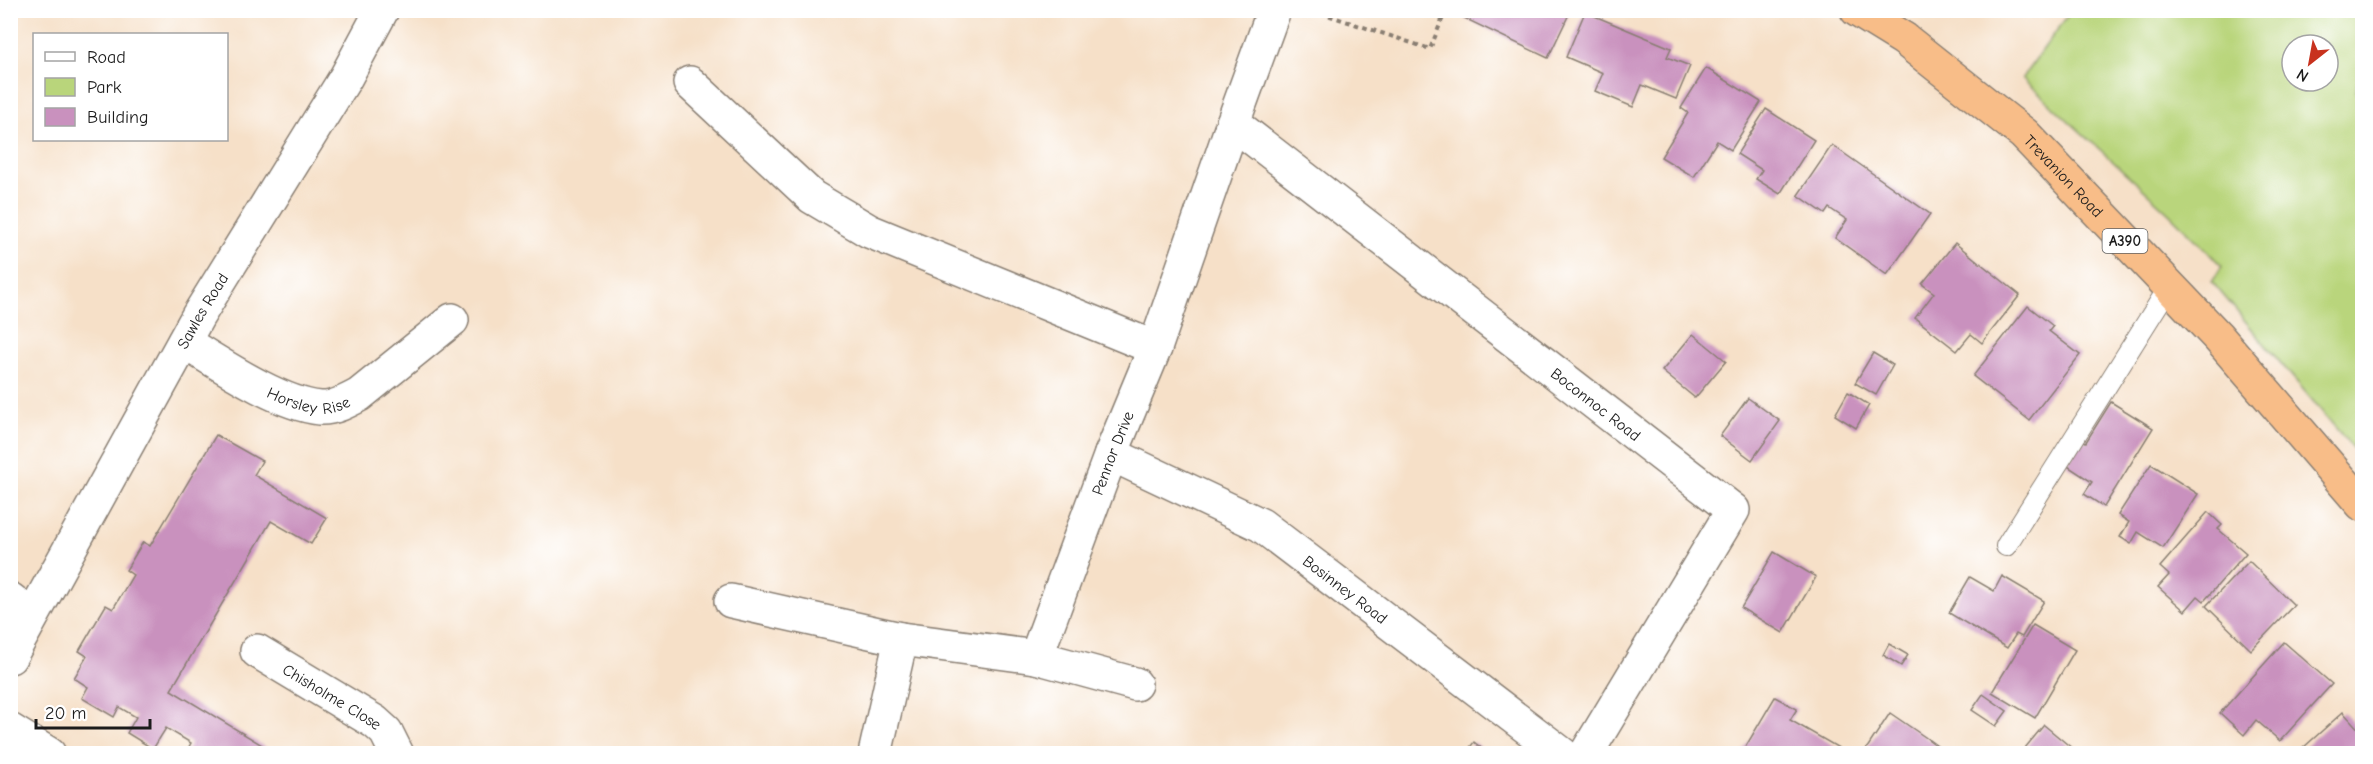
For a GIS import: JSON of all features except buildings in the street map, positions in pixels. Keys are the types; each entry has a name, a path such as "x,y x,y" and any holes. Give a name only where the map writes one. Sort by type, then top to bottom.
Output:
{"highway":[{"name":"Trevanion Road","path":"1857,10 1904,39 2024,134 2218,338 2362,504"}],"street":[{"name":"Sawles Road","path":"10,657 21,608 254,223 346,77 382,10"},
{"name":"Pennor Drive","path":"1036,657 1111,454 1155,348 1274,10"},
{"path":"690,83 812,196 869,231 1155,348"},
{"name":"Boconnoc Road","path":"1233,123 1733,510 1586,753"},
{"name":"Horsley Rise","path":"184,342 262,387 295,402 322,409 344,403 359,395 452,320"},
{"name":"Bosinney Road","path":"1111,454 1261,525 1562,753"},
{"path":"731,601 901,639 1036,657 1135,684"},
{"path":"875,753 901,639"},
{"name":"Chisholme Close","path":"256,651 375,722 386,732 397,753"},
{"path":"10,730 49,753"}],"lane":[{"path":"2006,546 2169,287"}],"path":[{"path":"1312,10 1430,49 1446,10"}],"green space":[{"path":"2071,11 2362,11 2362,53 2356,92 2362,93 2362,459 2212,282 2222,266 2169,213 2022,78"}]}
